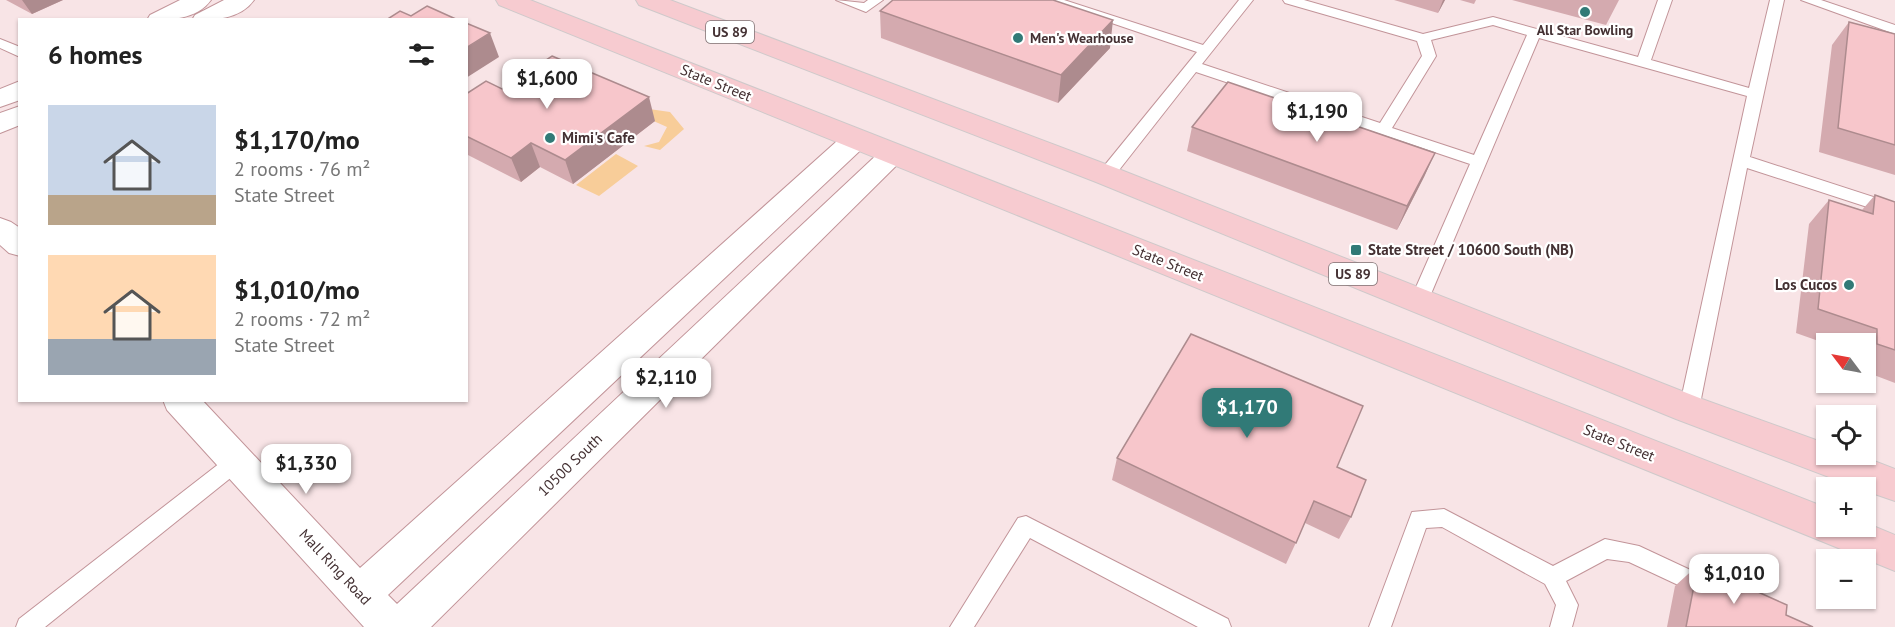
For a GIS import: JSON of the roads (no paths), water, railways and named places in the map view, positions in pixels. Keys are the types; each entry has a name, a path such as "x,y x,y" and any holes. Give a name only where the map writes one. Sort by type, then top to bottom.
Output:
{"main road":[{"name":"State Street","path":"508,0 1816,521"},
{"name":"US 89","path":"648,0 1106,175 1689,409 1895,485"},
{"name":"State Street","path":"1855,537 1895,553"}],"street":[{"path":"163,18 199,0"},
{"path":"208,18 242,0"},
{"path":"0,99 18,90"},
{"path":"0,124 18,115"},
{"path":"359,595 856,139"},
{"name":"10500 South","path":"402,627 894,154"},
{"path":"0,229 18,243"},
{"name":"Mall Ring Road","path":"182,402 359,595 393,627"}],"lane":[{"path":"843,0 866,8 876,0"},
{"path":"1051,0 1205,50"},
{"path":"1106,175 1246,0"},
{"path":"1290,0 1423,38 1493,21 1755,94"},
{"path":"1643,62 1665,0"},
{"path":"1689,409 1777,0"},
{"path":"1808,0 1895,30"},
{"path":"1419,301 1535,32"},
{"path":"1383,130 1429,56 1423,38"},
{"path":"0,43 18,52"},
{"path":"1193,66 1479,162"},
{"path":"1741,160 1895,210"},
{"path":"27,627 236,462"},
{"path":"1380,627 1419,519 1444,518 1552,577 1567,605 1561,627"},
{"path":"961,627 1026,525 1221,627"},
{"path":"1552,577 1605,549 1631,553 1727,597"}],"place":[{"name":"All Star Bowling","path":"1585,12"},
{"name":"Men's Wearhouse","path":"1018,38"},
{"name":"Mimi's Cafe","path":"550,138"},
{"name":"State Street / 10600 South (NB)","path":"1356,250"},
{"name":"Los Cucos","path":"1849,285"}]}
